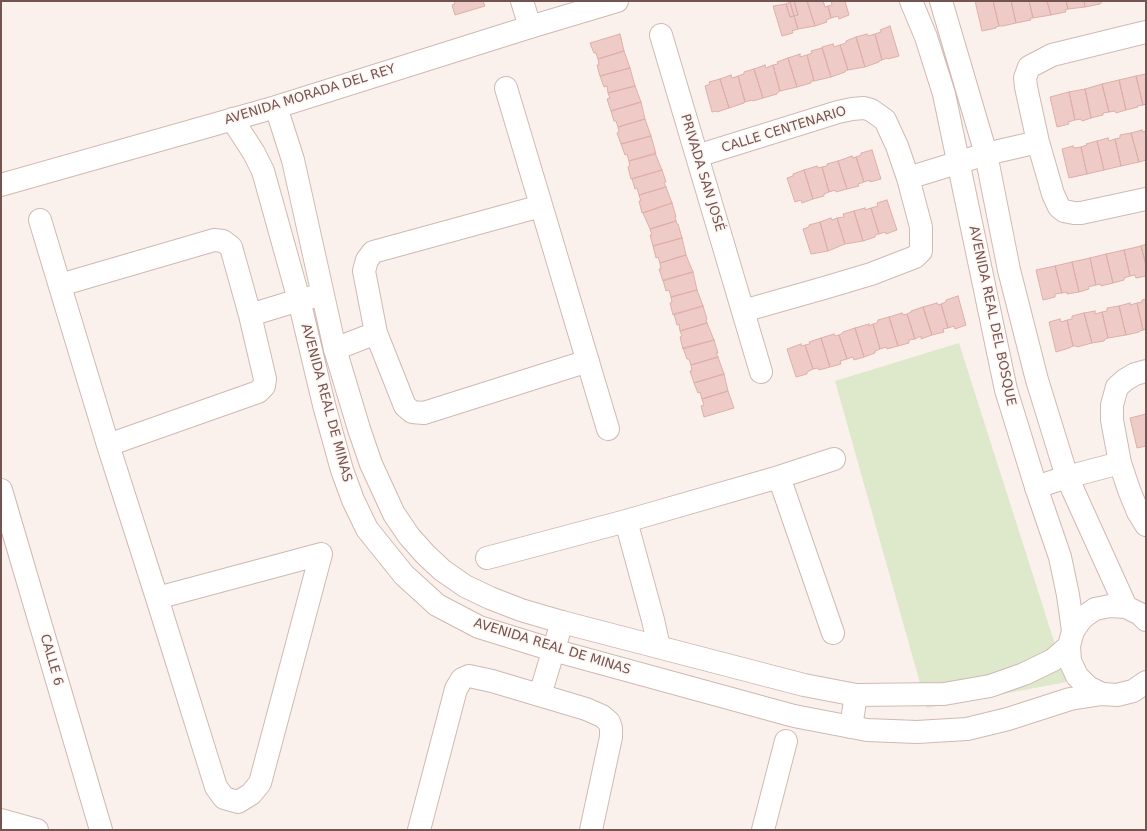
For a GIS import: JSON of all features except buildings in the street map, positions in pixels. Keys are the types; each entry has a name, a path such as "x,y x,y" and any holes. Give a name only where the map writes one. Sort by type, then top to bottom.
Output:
{"street":[{"path":"522,1 530,27"},
{"name":"AVENIDA MORADA DEL REY","path":"1,185 276,107 617,1"},
{"name":"AVENIDA REAL DEL BOSQUE","path":"911,1 926,37 944,94 1006,390 1036,487 1060,557 1068,594 1071,638 1070,661 1077,676 1088,687 1102,694"},
{"name":"AVENIDA REAL DEL BOSQUE","path":"941,1 986,154 1022,324 1037,380 1067,477 1126,607"},
{"path":"1146,32 1052,55 1029,68 1025,78 1038,142 1059,207 1064,211 1081,213 1146,199"},
{"name":"PRIVADA SAN JOSÉ","path":"661,35 761,372"},
{"path":"506,88 608,429"},
{"name":"AVENIDA REAL DE MINAS","path":"276,107 293,160 335,349 369,457 394,514 409,536 442,570 464,586 522,610 562,622 796,683 856,695 944,694 990,686 1024,674 1053,660 1071,638 1082,618 1095,609 1110,606 1126,607"},
{"name":"CALLE CENTENARIO","path":"697,156 838,112 864,108 871,110 885,120 908,178"},
{"name":"AVENIDA REAL DE MINAS","path":"232,119 254,152 263,171 299,300 324,405 342,470 353,500 367,528 404,575 437,605 479,627 553,650 794,716 867,730 917,732 967,729 1008,719 1070,699 1102,694 1118,695 1142,690"},
{"path":"743,311 844,282 894,266 915,257 921,251 921,227 908,178 986,154 1038,142"},
{"path":"541,206 373,252 367,260 364,271 376,333 405,406 412,412 424,413 588,361"},
{"path":"40,220 108,445 158,598 216,787 224,798 238,802 251,794 260,783 321,554 158,598"},
{"path":"60,285 214,240 223,241 231,247 250,315 265,379 264,386 258,392 108,445"},
{"path":"250,315 299,300 322,295"},
{"path":"335,349 376,333"},
{"path":"1146,372 1135,374 1117,387 1112,405 1112,420 1120,463 1132,498 1146,525"},
{"path":"487,558 626,521 779,477 834,459"},
{"path":"1036,487 1120,463"},
{"path":"779,477 834,633"},
{"name":"CALLE 6","path":"1,490 101,830"},
{"path":"367,528 394,514"},
{"path":"626,521 659,647"},
{"path":"1126,607 1140,614 1146,620"},
{"path":"540,695 562,622"},
{"path":"419,830 456,689 462,679 469,676 477,677 586,709 602,716 609,722 611,737 591,830"},
{"path":"851,727 856,695"},
{"path":"763,830 786,741"},
{"path":"1,820 37,830"}],"green space":[{"path":"959,343 1067,682 927,708 835,381"}]}
